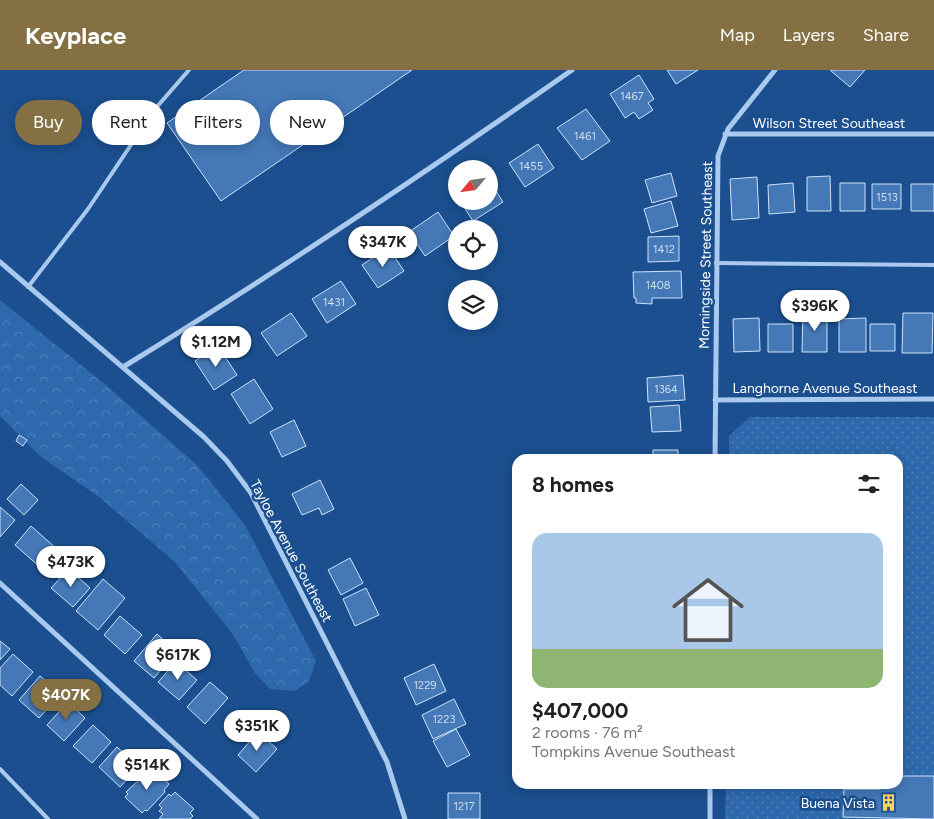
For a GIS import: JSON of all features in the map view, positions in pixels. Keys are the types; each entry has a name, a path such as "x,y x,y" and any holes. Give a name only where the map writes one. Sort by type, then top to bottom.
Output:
{"street":[{"path":"123,368 417,178 572,70"},
{"name":"Morningside Street Southeast","path":"715,454 718,156 725,134 775,70"},
{"name":"Wilson Street Southeast","path":"725,134 934,134"},
{"name":"Tayloe Avenue Southeast","path":"0,262 204,437 227,461 251,493 387,762 405,819"},
{"name":"Langhorne Avenue Southeast","path":"715,400 934,399"},
{"path":"0,583 257,819"},
{"path":"710,789 710,819"}],"lane":[{"path":"28,287 88,209 155,109 189,70"},
{"path":"716,263 934,265"},
{"path":"0,769 48,819"}],"green space":[{"path":"0,300 107,386 198,466 245,525 316,661 309,681 295,691 270,689 254,672 234,636 175,562 99,497 40,456 0,416"},
{"path":"750,417 934,417 934,819 725,819 726,789 903,789 903,454 729,454 729,436"}],"building":[{"path":"244,70 412,70 344,117 344,100 270,100 270,145 303,145 221,201 182,145 260,145 260,100 200,100"},
{"path":"667,70 698,70 676,84"},
{"path":"830,70 865,70 850,87"},
{"path":"639,75 654,99 648,103 653,110 639,119 634,112 625,118 610,94"},
{"path":"586,109 610,141 582,160 557,128"},
{"path":"175,117 175,135 167,123"},
{"path":"538,144 554,168 525,187 509,163"},
{"path":"671,173 677,196 652,203 645,180"},
{"path":"830,176 831,211 807,211 807,177"},
{"path":"757,177 759,218 732,220 730,179"},
{"path":"793,183 795,212 769,214 768,185"},
{"path":"840,183 865,183 865,211 840,211"},
{"path":"872,184 901,184 901,209 872,209"},
{"path":"911,184 934,184 934,211 911,211"},
{"path":"498,194 503,202 498,205"},
{"path":"671,201 678,226 651,233 644,209"},
{"path":"466,210 490,210 475,220 472,220"},
{"path":"438,212 448,227 448,240 425,256 409,232"},
{"path":"679,236 679,261 648,262 648,237"},
{"path":"388,247 404,271 378,288 362,265"},
{"path":"681,271 682,298 652,298 652,304 636,303 636,298 634,298 633,272"},
{"path":"341,281 356,304 327,323 312,299"},
{"path":"803,312 827,312 827,352 802,352"},
{"path":"291,313 307,336 277,356 261,333"},
{"path":"903,313 933,313 932,353 902,353"},
{"path":"759,318 760,351 734,352 733,319"},
{"path":"866,318 866,352 839,352 839,319"},
{"path":"768,324 793,324 793,352 768,352"},
{"path":"870,324 895,324 895,351 870,351"},
{"path":"218,346 237,375 214,390 195,361"},
{"path":"683,375 685,400 648,402 647,378"},
{"path":"254,379 273,409 250,424 231,394"},
{"path":"679,405 681,431 652,432 650,407"},
{"path":"294,420 306,446 282,457 270,432"},
{"path":"19,435 27,440 23,446 16,441"},
{"path":"653,450 678,450 678,454 653,454"},
{"path":"320,480 334,509 322,515 319,508 302,515 292,494"},
{"path":"21,484 38,500 24,515 7,499"},
{"path":"0,507 15,520 0,537"},
{"path":"31,526 58,550 41,568 15,545"},
{"path":"350,558 363,583 341,595 328,570"},
{"path":"69,569 90,588 73,607 51,588"},
{"path":"103,579 125,598 98,630 76,611"},
{"path":"366,588 379,615 355,626 343,599"},
{"path":"120,616 142,635 125,654 104,635"},
{"path":"157,634 177,652 154,678 134,661"},
{"path":"0,641 10,649 0,660"},
{"path":"13,654 33,672 12,696 0,685 0,668"},
{"path":"176,662 197,680 179,700 158,682"},
{"path":"434,664 446,691 416,705 404,678"},
{"path":"40,676 61,694 39,718 19,700"},
{"path":"210,682 228,698 205,724 187,707"},
{"path":"454,699 466,724 433,739 422,715"},
{"path":"68,702 85,718 64,741 47,725"},
{"path":"93,725 111,742 92,763 73,746"},
{"path":"456,729 470,755 447,767 433,741"},
{"path":"258,732 277,749 256,772 238,755"},
{"path":"117,747 139,767 120,787 99,767"},
{"path":"152,768 169,784 164,790 165,792 147,811 145,810 142,813 125,797 128,794 126,792"},
{"name":"Buena Vista","path":"903,776 934,776 934,819 843,817 844,789 903,789"},
{"path":"175,792 194,809 190,813 193,816 190,819 159,819 163,814 159,811 162,808 159,805 169,794 171,796"},
{"path":"448,793 480,793 480,819 448,819"}],"place":[{"name":"Buena Vista","path":"889,803"}]}
